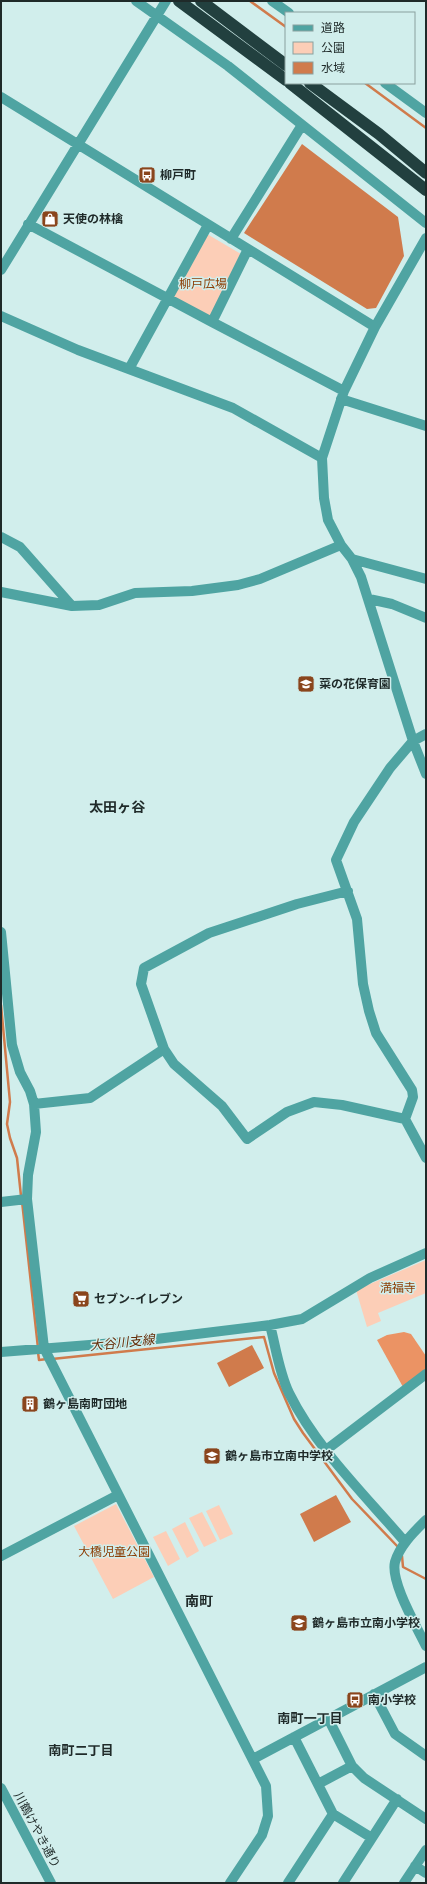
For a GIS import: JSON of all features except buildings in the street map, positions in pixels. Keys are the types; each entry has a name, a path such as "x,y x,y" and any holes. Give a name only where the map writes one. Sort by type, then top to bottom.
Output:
{"highway":[{"path":"201,1 285,64"},
{"path":"180,2 285,79"},
{"path":"291,84 426,190"},
{"path":"311,84 378,134 426,173"}],"street":[{"path":"136,1 158,15 228,66 426,223"},
{"path":"1,270 166,1"},
{"path":"272,1 288,12"},
{"path":"386,84 426,113"},
{"path":"1,96 375,327"},
{"path":"231,239 302,125"},
{"path":"28,224 212,322 343,395 426,426"},
{"path":"129,369 208,225"},
{"path":"426,238 375,327 343,395 322,458 324,498 328,520 341,546 352,559 361,576 413,741 426,774"},
{"path":"212,322 248,249"},
{"path":"1,316 78,350 233,408 322,458"},
{"path":"1,537 20,547 72,606"},
{"path":"1,592 72,606 99,605 135,593 192,591 238,585 260,578 341,546"},
{"path":"352,559 426,579"},
{"path":"369,599 392,604 426,618"},
{"path":"426,734 413,741 390,768 354,822 336,860 357,918 363,984 369,1011 376,1033 412,1090 413,1097 406,1118 426,1158"},
{"path":"348,891 297,904 209,933 144,968 141,984 164,1049 174,1064 222,1106 247,1139 287,1112 314,1102 342,1105 406,1118"},
{"path":"1,932 12,1046 20,1072 30,1091 34,1104 36,1132 28,1175 27,1200 46,1351 266,1786 268,1816 262,1834 230,1883"},
{"path":"34,1104 90,1098 164,1049"},
{"path":"1,1202 27,1200"},
{"path":"1,1352 46,1351 140,1341 270,1325 302,1319 370,1278 426,1254"},
{"path":"270,1325 289,1393 326,1450 405,1542"},
{"path":"326,1450 426,1374"},
{"path":"2,1553 118,1495"},
{"path":"426,1520 405,1542 395,1563 397,1587 426,1646"},
{"path":"253,1759 426,1667"},
{"path":"374,1694 394,1734 426,1756"},
{"path":"328,1718 352,1766 364,1778 426,1819"},
{"path":"294,1737 333,1814 372,1838"},
{"path":"318,1784 352,1766"},
{"name":"川鶴けやき通り","path":"1,1788 51,1883"},
{"path":"343,1883 397,1799"},
{"path":"288,1883 333,1814"},
{"path":"404,1883 426,1850"},
{"path":"415,1866 426,1873"}],"green space":[{"name":"柳戸広場","path":"207,234 241,254 210,316 173,297"},
{"name":"満福寺","path":"426,1260 426,1293 378,1313 381,1321 367,1327 356,1290"},
{"name":"大橋児童公園","path":"116,1504 154,1577 113,1599 74,1526"},
{"path":"219,1505 233,1534 220,1540 206,1511"},
{"path":"202,1512 217,1541 204,1547 189,1518"},
{"path":"185,1522 199,1551 187,1558 172,1529"},
{"path":"166,1531 180,1559 168,1566 153,1537"}],"shaded area":[{"path":"404,1332 411,1334 426,1356 426,1370 403,1387 377,1340 387,1335"}],"water":[{"path":"302,144 398,217 404,256 376,308 367,309 244,233"},
{"path":"252,1345 264,1368 229,1387 217,1363"},
{"path":"336,1495 351,1522 314,1542 300,1514"}],"waterway":[{"path":"250,1 285,26"},
{"path":"366,84 426,128"},
{"name":"大谷川支線","path":"1,1005 10,1102 7,1124 17,1158 21,1196"},
{"name":"大谷川支線","path":"22,1201 38,1348"},
{"name":"大谷川支線","path":"52,1359 264,1337 274,1373 294,1419 352,1499 399,1548"},
{"name":"大谷川支線","path":"38,1352 39,1360 47,1359"},
{"name":"大谷川支線","path":"402,1556 403,1567 426,1579"}],"place":[{"name":"柳戸町","path":"147,175"},
{"name":"天使の林檎","path":"50,219"},
{"name":"菜の花保育園","path":"306,684"},
{"name":"セブン-イレブン","path":"81,1299"},
{"name":"鶴ヶ島南町団地","path":"30,1404"},
{"name":"鶴ヶ島市立南中学校","path":"212,1456"},
{"name":"鶴ヶ島市立南小学校","path":"299,1623"},
{"name":"南小学校","path":"355,1700"}],"district":[{"name":"太田ヶ谷","path":"117,807"},
{"name":"南町","path":"199,1601"},
{"name":"南町一丁目","path":"310,1718"},
{"name":"南町二丁目","path":"81,1750"}]}
